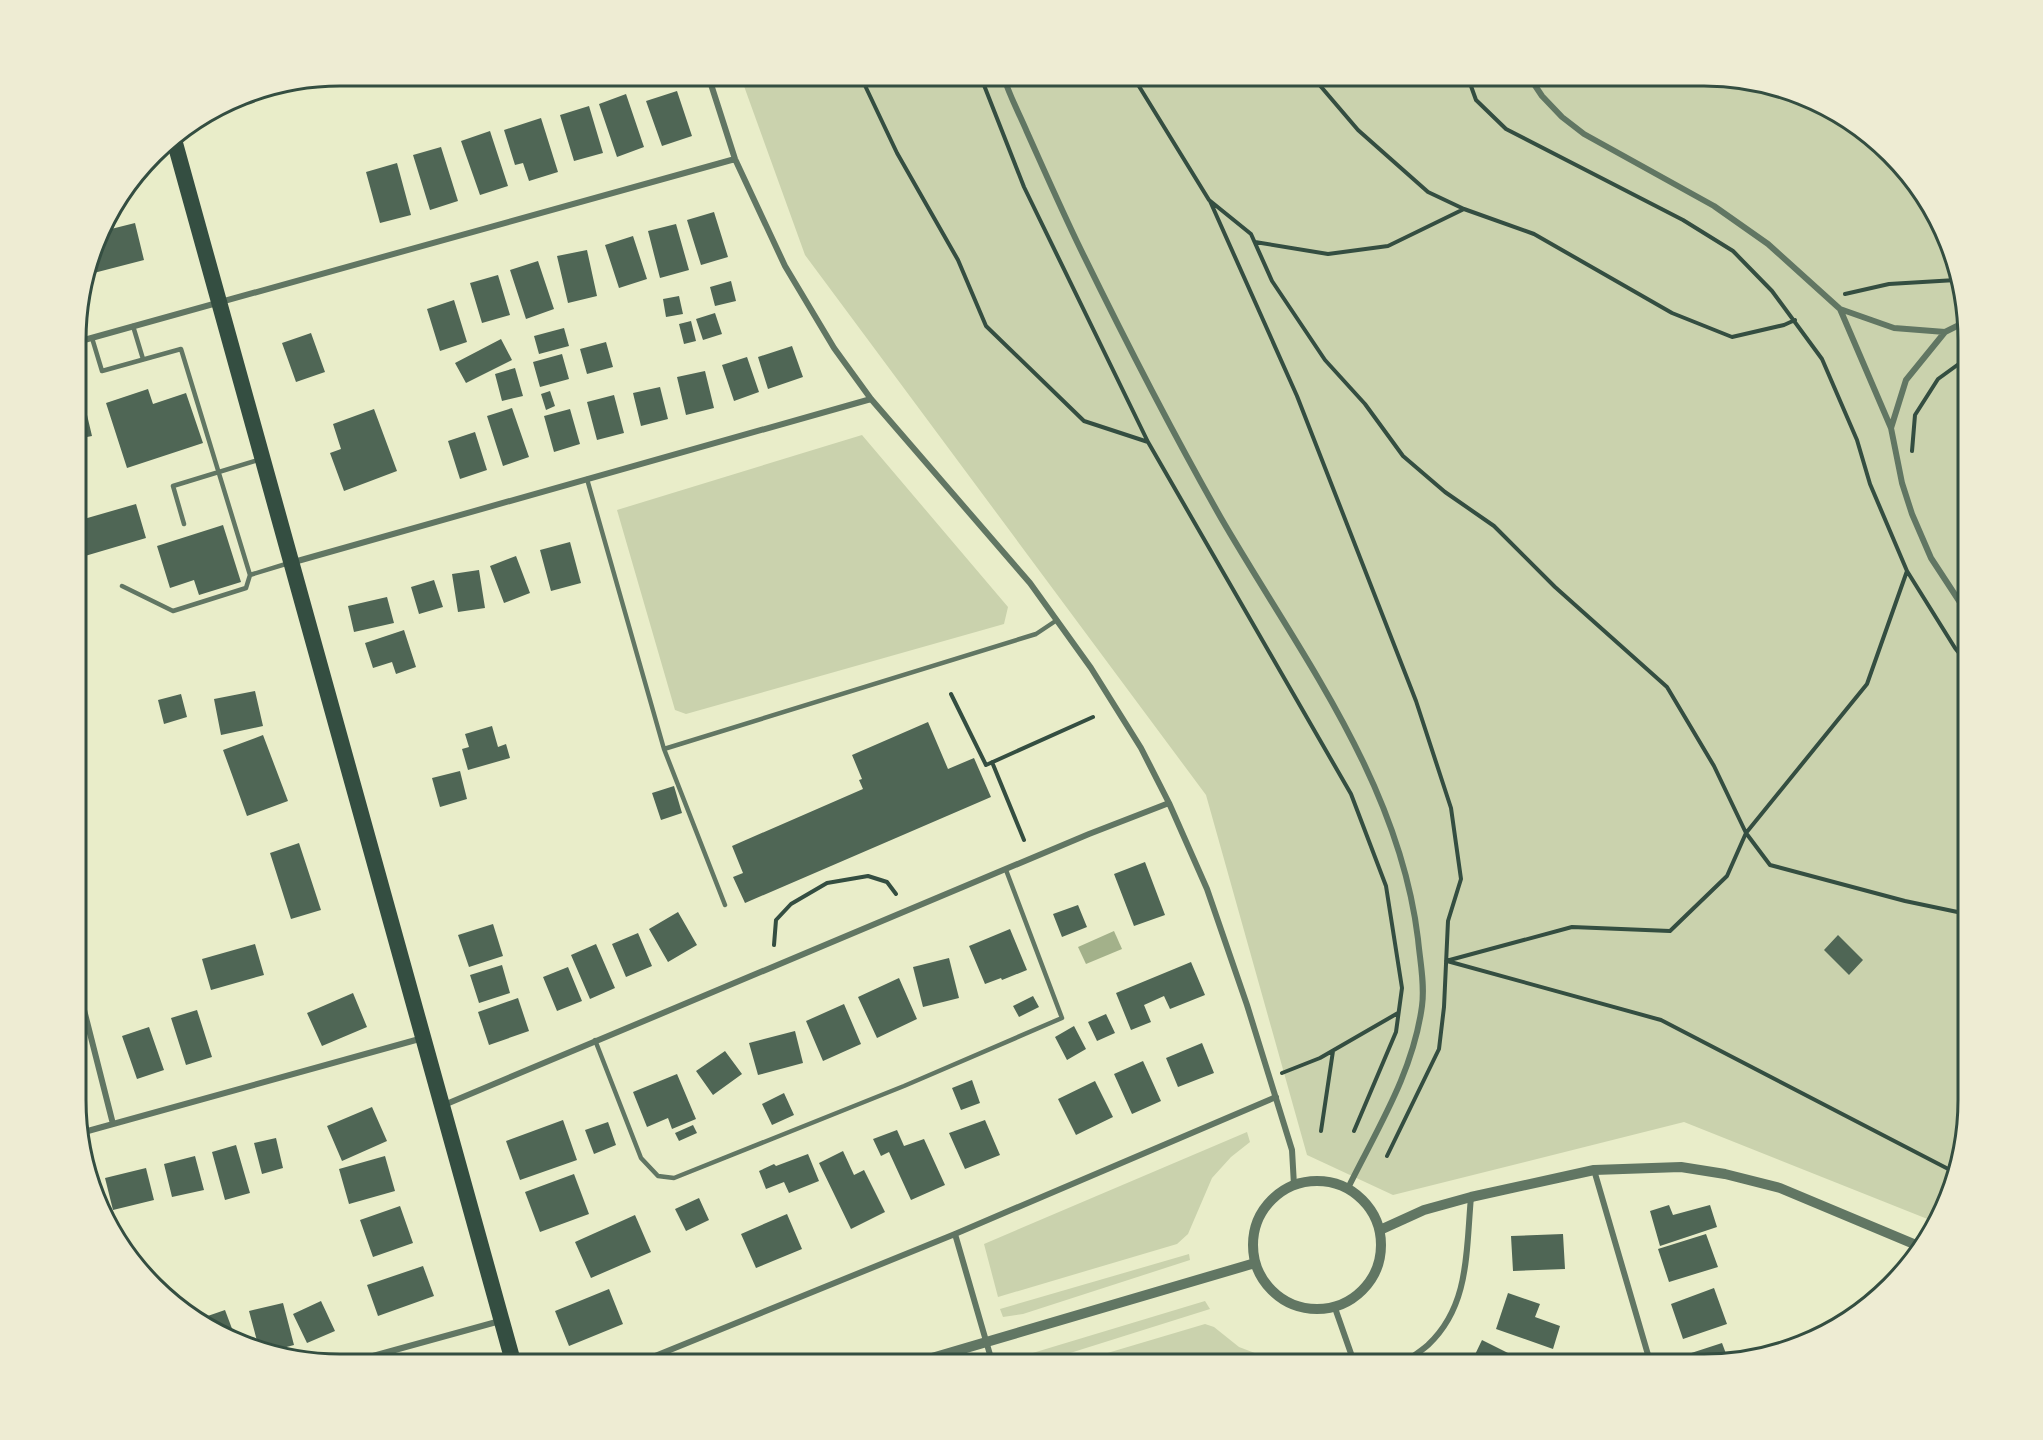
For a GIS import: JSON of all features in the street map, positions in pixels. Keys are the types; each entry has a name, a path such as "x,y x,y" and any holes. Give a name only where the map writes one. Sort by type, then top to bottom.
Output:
{"highway":[{"path":"176,145 510,1354"}],"street":[{"path":"712,86 735,159 785,266 834,348 871,399 1030,583 1091,668 1141,748 1169,803 1207,889 1247,1005 1292,1150 1294,1185"},
{"path":"1008,86 1059,205 1134,357 1221,518 1318,678 1377,791 1391,826 1415,915 1422,979 1422,1006 1409,1061 1400,1086 1348,1188"},
{"path":"1535,86 1562,117 1584,134 1714,206 1768,244 1840,309 1891,429 1902,483 1912,514 1931,558 1958,599"},
{"path":"86,340 735,159"},
{"path":"1840,309 1894,328 1945,332"},
{"path":"1891,429 1906,380 1945,332 1957,326"},
{"path":"292,562 871,399"},
{"path":"442,1106 1111,825 1169,803"},
{"path":"86,1018 113,1124"},
{"path":"88,1131 424,1038"},
{"path":"660,1354 955,1233 1276,1097"},
{"path":"1380,1230 1424,1210 1594,1170 1681,1167 1725,1174 1780,1188 1914,1244"},
{"path":"1594,1170 1648,1354"},
{"path":"1312,1180 1330,1182 1348,1188 1374,1213 1380,1230 1382,1249 1378,1269 1368,1286 1353,1299 1335,1308 1315,1310 1296,1306 1278,1296 1264,1282 1255,1263 1252,1244 1256,1226 1264,1208 1277,1194 1294,1185 1312,1180"},
{"path":"1415,1354 1428,1344 1451,1315 1463,1287 1472,1197"},
{"path":"955,1233 990,1354"},
{"path":"943,1354 1255,1263"},
{"path":"1335,1308 1351,1354"},
{"path":"380,1354 500,1321"}],"lane":[{"path":"133,326 143,359"},
{"path":"92,338 102,371 181,349 250,574 246,588 172,611 122,586"},
{"path":"184,525 173,486 263,458"},
{"path":"587,479 664,749 725,905"},
{"path":"250,574 292,562"},
{"path":"664,749 1036,634 1057,620"},
{"path":"595,1041 641,1158 658,1176 675,1178 904,1086 1062,1017 1006,870"}],"path":[{"path":"865,86 897,153 958,260 986,326 1084,421 1148,442"},
{"path":"984,86 1024,187 1148,442 1351,794 1386,886 1402,988 1396,1032 1354,1131"},
{"path":"1139,86 1209,200 1301,407 1416,701 1450,808 1461,879 1448,921 1444,1007 1439,1048 1387,1156"},
{"path":"1320,86 1358,130 1428,192 1464,209 1534,234 1672,313 1732,337 1784,325 1795,320"},
{"path":"1471,86 1476,100 1506,129 1683,220 1733,251 1772,291 1822,359 1857,440 1870,484 1907,570 1958,652"},
{"path":"1209,200 1251,234 1272,281 1325,360 1365,404 1403,456 1445,492 1494,526 1555,587 1667,687 1714,766 1746,833 1770,865 1905,902 1958,912"},
{"path":"1255,242 1328,254 1388,246 1464,209"},
{"path":"1831,300 1889,285 1951,280"},
{"path":"1912,451 1915,415 1938,379 1958,365"},
{"path":"1446,961 1572,927 1670,931 1727,876 1746,833 1867,684 1907,570"},
{"path":"951,694 986,765 1093,717"},
{"path":"992,762 1024,840"},
{"path":"774,945 776,920 791,904 827,883 868,876 887,882 896,894"},
{"path":"1446,961 1661,1020 1948,1169"},
{"path":"1270,1077 1320,1058 1398,1013"},
{"path":"1321,1131 1333,1051"}],"shaded area":[{"path":"744,86 1720,86 1753,90 1801,105 1845,128 1871,148 1895,172 1915,198 1938,242 1953,290 1958,339 1958,1101 1949,1166 1928,1219 1684,1122 1393,1195 1307,1155 1206,795 805,255"},
{"path":"862,435 1008,607 1004,624 686,714 675,710 617,510"},
{"path":"1114,931 1122,949 1086,964 1078,947"},
{"path":"1247,1132 1250,1142 1231,1157 1212,1178 1188,1234 1177,1244 998,1297 984,1244"},
{"path":"1189,1254 1190,1260 1023,1314 1003,1317 1000,1309"},
{"path":"1205,1301 1210,1309 1067,1354 1030,1354"},
{"path":"1205,1324 1214,1327 1239,1347 1258,1354 1104,1354"}],"building":[{"path":"677,91 692,136 662,146 646,101"},
{"path":"626,94 644,147 617,157 599,104"},
{"path":"589,106 603,153 574,161 560,115"},
{"path":"541,118 558,172 529,181 523,163 515,165 504,130"},
{"path":"490,131 508,186 480,195 461,141"},
{"path":"441,147 458,201 430,210 413,155"},
{"path":"397,163 411,215 380,223 366,172"},
{"path":"714,212 728,257 701,265 687,220"},
{"path":"135,223 144,260 94,273 105,242 111,229"},
{"path":"676,224 689,270 660,278 648,231"},
{"path":"633,236 647,279 619,288 605,245"},
{"path":"587,250 597,296 568,303 557,256"},
{"path":"538,261 554,309 526,319 510,270"},
{"path":"498,275 510,315 482,323 470,283"},
{"path":"731,281 736,301 715,306 710,287"},
{"path":"679,296 683,314 666,317 663,299"},
{"path":"454,300 467,342 440,351 427,309"},
{"path":"715,313 722,334 703,340 696,319"},
{"path":"691,321 696,341 684,344 679,324"},
{"path":"564,328 569,346 539,354 534,336"},
{"path":"311,333 325,372 296,382 282,343"},
{"path":"501,339 512,360 466,383 455,363"},
{"path":"606,342 613,367 587,374 580,349"},
{"path":"792,346 803,377 768,389 758,357"},
{"path":"562,354 569,379 540,387 533,362"},
{"path":"747,357 759,392 734,401 722,365"},
{"path":"515,368 523,396 502,401 495,374"},
{"path":"705,371 714,408 686,415 677,377"},
{"path":"660,387 668,419 641,426 633,393"},
{"path":"148,389 153,404 186,393 203,443 127,468 106,403"},
{"path":"550,391 555,406 546,410 541,394"},
{"path":"614,395 624,433 597,440 587,402"},
{"path":"512,408 529,457 503,466 487,416"},
{"path":"374,409 397,471 344,491 330,453 341,449 333,424"},
{"path":"570,409 580,444 554,452 544,416"},
{"path":"86,410 92,436 86,437"},
{"path":"475,432 487,470 460,479 448,441"},
{"path":"136,504 146,538 86,556 86,518"},
{"path":"223,525 241,582 199,595 194,580 170,588 157,546"},
{"path":"570,542 581,583 551,591 540,550"},
{"path":"516,556 530,593 504,603 490,566"},
{"path":"479,570 485,608 458,612 452,574"},
{"path":"434,580 443,607 419,614 411,587"},
{"path":"387,597 394,623 354,632 348,606"},
{"path":"404,630 416,667 396,674 392,662 373,668 365,643"},
{"path":"255,691 263,726 221,735 214,699"},
{"path":"181,694 187,717 164,724 158,700"},
{"path":"928,722 948,769 974,758 991,797 745,903 733,877 743,873 732,846 863,789 859,780 862,779 852,755"},
{"path":"492,726 498,747 506,744 510,758 468,770 462,749 469,747 465,734"},
{"path":"263,735 288,801 247,816 223,750"},
{"path":"460,771 467,799 440,807 432,778"},
{"path":"674,786 682,813 661,820 652,793"},
{"path":"299,843 321,910 291,919 270,853"},
{"path":"1145,862 1165,915 1134,926 1114,874"},
{"path":"1078,905 1087,927 1062,937 1053,914"},
{"path":"678,912 697,945 668,962 649,929"},
{"path":"493,924 503,956 469,967 458,935"},
{"path":"1010,929 1027,970 985,984 969,946"},
{"path":"638,933 652,966 626,977 612,944"},
{"path":"1838,935 1863,960 1849,975 1824,950"},
{"path":"255,944 264,975 211,990 202,959"},
{"path":"596,944 615,988 590,999 571,955"},
{"path":"949,958 959,998 923,1007 913,967"},
{"path":"1191,962 1205,995 1170,1009 1164,996 1144,1005 1151,1022 1131,1030 1116,993"},
{"path":"502,965 510,993 479,1003 470,975"},
{"path":"568,967 582,1001 557,1011 543,977"},
{"path":"899,978 917,1019 877,1038 858,997"},
{"path":"353,993 367,1027 322,1046 307,1013"},
{"path":"1033,996 1039,1007 1019,1017 1013,1006"},
{"path":"518,998 529,1031 489,1045 478,1012"},
{"path":"844,1004 861,1044 823,1061 806,1021"},
{"path":"197,1010 212,1057 186,1065 171,1018"},
{"path":"1106,1014 1115,1033 1097,1041 1088,1022"},
{"path":"1074,1026 1086,1049 1067,1060 1055,1037"},
{"path":"149,1027 164,1070 137,1079 122,1036"},
{"path":"795,1031 803,1063 758,1075 749,1043"},
{"path":"1202,1043 1214,1073 1178,1087 1166,1058"},
{"path":"725,1051 742,1074 713,1095 696,1071"},
{"path":"1143,1061 1161,1101 1132,1114 1114,1074"},
{"path":"677,1074 696,1119 672,1129 668,1118 647,1127 633,1092"},
{"path":"972,1080 980,1103 961,1110 952,1088"},
{"path":"1095,1081 1113,1117 1076,1135 1058,1099"},
{"path":"784,1093 794,1115 772,1125 762,1104"},
{"path":"372,1107 387,1141 342,1161 327,1126"},
{"path":"563,1120 577,1160 520,1180 506,1141"},
{"path":"985,1120 1000,1155 965,1169 949,1133"},
{"path":"608,1122 616,1145 594,1154 585,1130"},
{"path":"693,1125 697,1133 679,1141 675,1133"},
{"path":"897,1130 904,1146 924,1139 945,1185 911,1200 889,1152 881,1156 873,1139"},
{"path":"276,1138 283,1168 262,1174 254,1143"},
{"path":"236,1145 250,1193 225,1200 212,1152"},
{"path":"843,1151 854,1175 864,1170 885,1212 851,1229 819,1163"},
{"path":"808,1154 819,1181 789,1193 784,1182 766,1189 759,1171"},
{"path":"195,1156 204,1190 172,1197 164,1164"},
{"path":"385,1156 395,1191 349,1204 339,1169"},
{"path":"146,1168 154,1200 113,1210 105,1178"},
{"path":"574,1174 589,1214 540,1232 525,1192"},
{"path":"699,1198 709,1220 686,1231 675,1209"},
{"path":"1669,1205 1673,1215 1710,1205 1717,1227 1660,1246 1650,1211"},
{"path":"400,1206 413,1243 373,1257 360,1220"},
{"path":"787,1214 802,1249 756,1268 741,1234"},
{"path":"635,1215 651,1252 591,1278 575,1242"},
{"path":"1563,1234 1565,1269 1513,1271 1511,1236"},
{"path":"1706,1234 1718,1267 1669,1282 1658,1249"},
{"path":"423,1266 434,1296 378,1316 367,1285"},
{"path":"1714,1288 1727,1324 1683,1339 1671,1304"},
{"path":"609,1289 623,1324 569,1346 555,1311"},
{"path":"1508,1293 1540,1304 1535,1317 1560,1326 1553,1349 1496,1329"},
{"path":"321,1301 335,1331 307,1343 293,1314"},
{"path":"283,1303 294,1345 282,1348 257,1341 249,1311"},
{"path":"225,1310 233,1331 227,1328 206,1317"},
{"path":"1482,1340 1510,1354 1475,1354"},
{"path":"1722,1343 1726,1353 1720,1354 1688,1354"}]}
